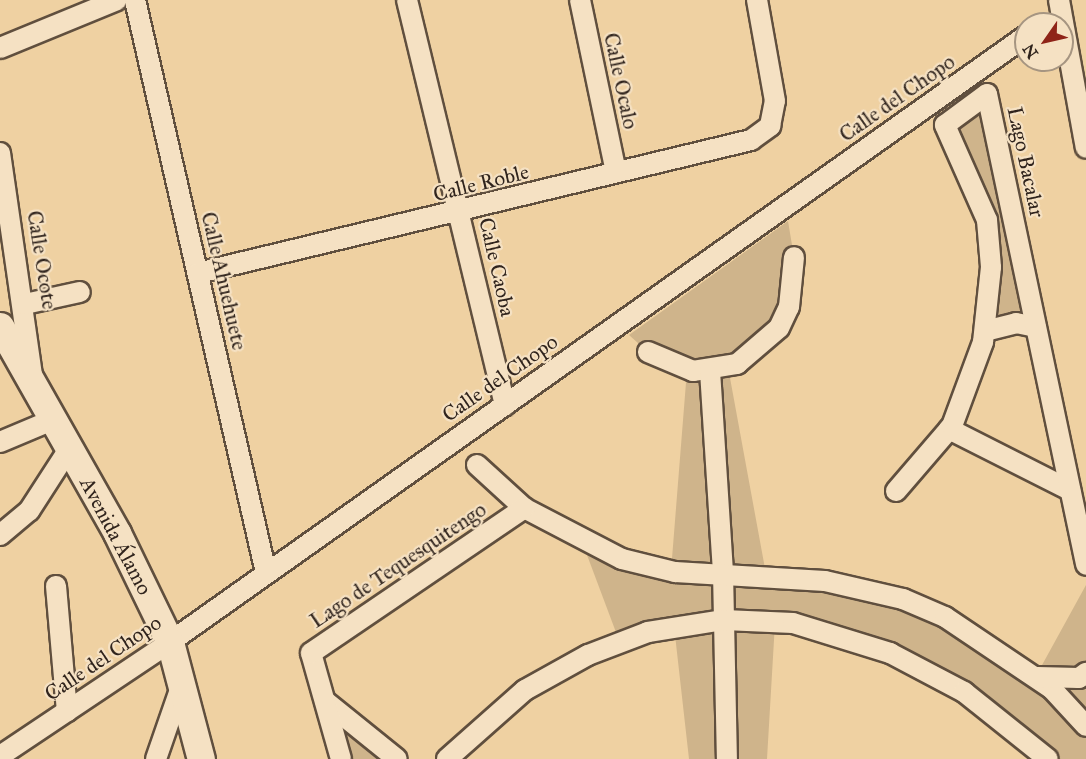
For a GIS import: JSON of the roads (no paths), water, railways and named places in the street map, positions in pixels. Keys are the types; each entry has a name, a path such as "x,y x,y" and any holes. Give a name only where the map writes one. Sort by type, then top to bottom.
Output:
{"street":[{"path":"0,48 117,0"},
{"name":"Calle Ahuehuete","path":"135,0 266,573"},
{"name":"Calle Caoba","path":"407,0 505,405"},
{"name":"Calle Ocalo","path":"580,0 616,172"},
{"name":"Calle Roble","path":"198,273 460,214 616,172 752,140 770,126 776,101 756,0"},
{"path":"1060,6 1086,148"},
{"name":"Calle del Chopo","path":"0,756 170,642 1014,44"},
{"name":"Lago Bacalar","path":"896,491 949,429 970,386 985,331 991,267 987,220 945,125 987,94 1086,565"},
{"name":"Calle Ocote","path":"0,153 26,304 32,375"},
{"path":"648,352 670,365 710,370 737,364 779,328 789,307 794,257"},
{"path":"26,304 80,292"},
{"path":"985,331 1016,323 1036,327"},
{"name":"Avenida Álamo","path":"0,326 32,375 170,642 201,759"},
{"path":"710,370 723,572 726,759"},
{"path":"0,442 55,419"},
{"path":"949,429 1070,490"},
{"path":"0,535 29,511 69,448"},
{"name":"Lago de Tequesquitengo","path":"477,465 524,508 622,559 675,572 723,572 825,581 903,599 980,637 1036,677 1086,726"},
{"name":"Lago de Tequesquitengo","path":"341,759 311,653 524,508"},
{"path":"56,586 67,712"},
{"path":"447,759 525,690 588,655 648,632 724,620 793,623 890,653 964,692 1048,759"},
{"path":"1036,677 1079,678 1086,673"},
{"path":"156,759 181,687"},
{"path":"324,701 397,759"}]}
